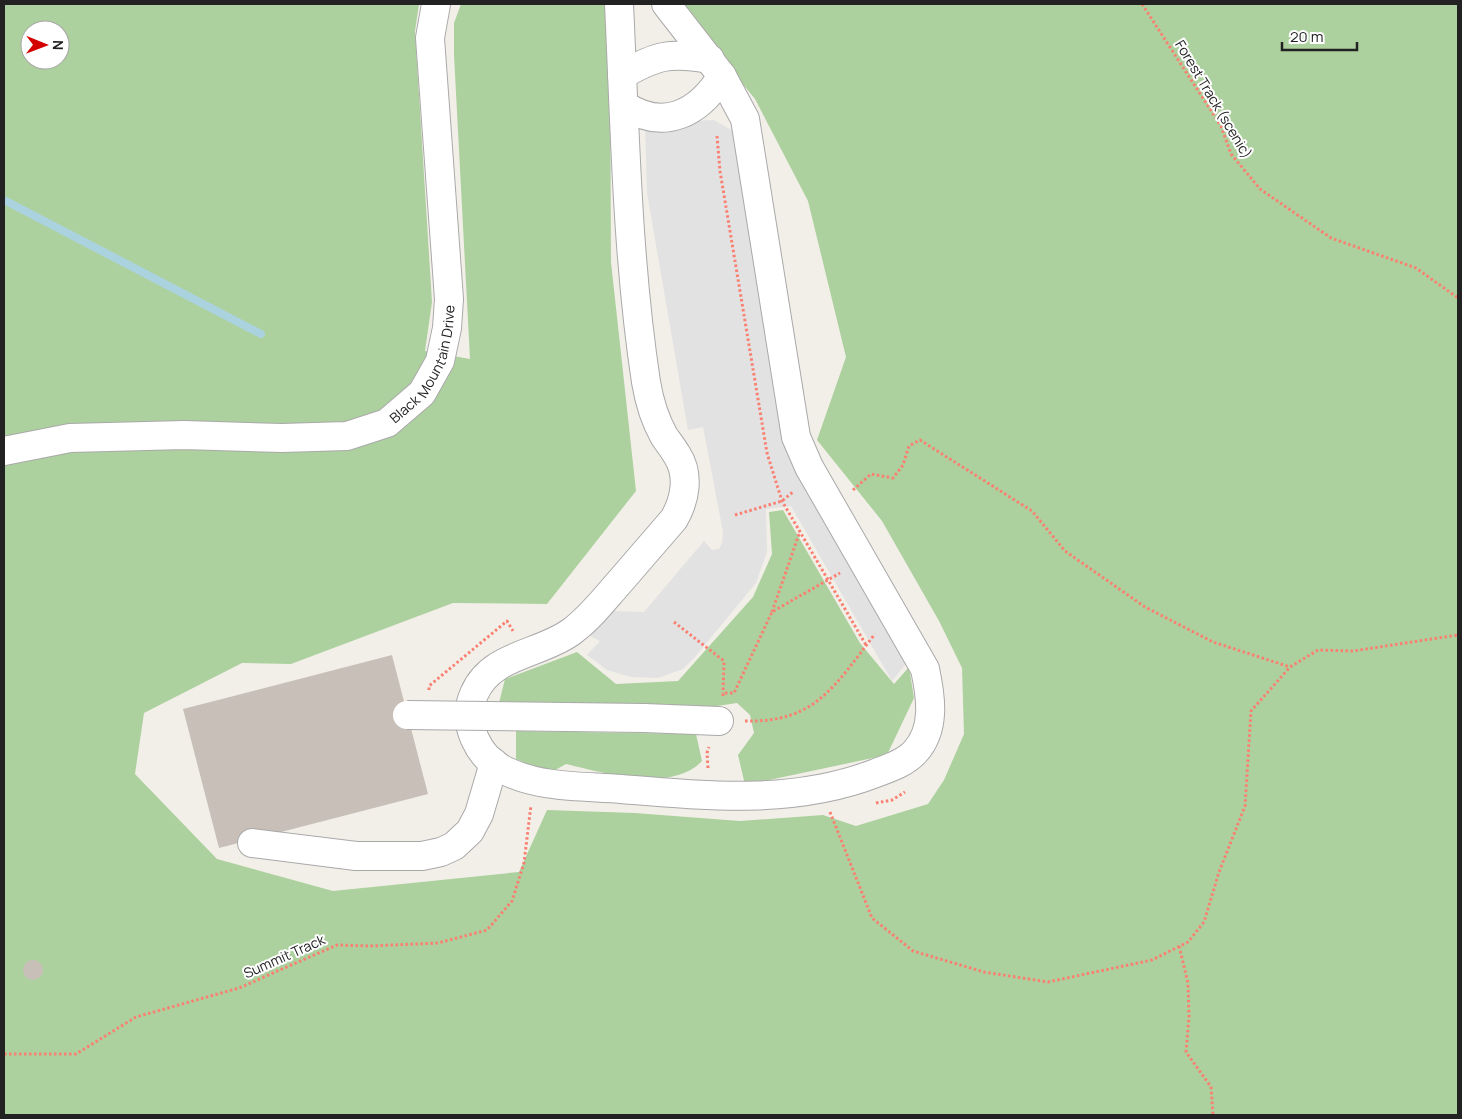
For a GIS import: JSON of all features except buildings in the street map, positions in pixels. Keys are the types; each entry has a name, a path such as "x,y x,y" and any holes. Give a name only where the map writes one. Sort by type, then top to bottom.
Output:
{"street":[{"name":"Black Mountain Drive","path":"4,450 70,438 184,435 282,438 347,436 387,423 422,393 440,361 447,328 449,299 430,38 436,4"},
{"path":"619,4 631,251 646,384 655,416 664,436 678,456 684,471 685,490 681,508 674,519 591,615 570,633 542,647 508,659 488,674 474,693 469,713 471,731 484,756 504,770 536,783 711,796 759,797 825,789 898,764 914,753 926,734 932,700 925,669 809,467 796,437 745,119 716,68 666,4"},
{"path":"622,75 662,56 686,55 716,68"},
{"path":"624,105 634,112 658,118 686,114 712,93 716,68"},
{"path":"407,715 719,720"},
{"path":"252,843 356,856 422,856 441,852 454,846 470,831 479,814 494,763"}],"path":[{"name":"Forest Track (scenic)","path":"1142,4 1220,126 1231,154 1260,189 1331,238 1416,268 1458,298"},
{"path":"848,493 871,474 893,478 903,465 909,446 920,440 1032,511 1065,550 1145,607 1213,642 1290,667"},
{"path":"723,693 734,693 772,612 799,534"},
{"path":"772,612 862,559"},
{"path":"719,720 762,722 785,719 808,708 835,685 892,612"},
{"path":"429,686 507,622"},
{"path":"674,622 724,662 723,693 719,720 707,753 711,796"},
{"path":"825,789 832,822 872,918 913,951 984,972 1048,982 1152,960 1188,942 1204,922 1219,872 1245,806 1251,711 1290,667 1318,650 1353,651 1458,635"},
{"name":"Summit Track","path":"4,1054 76,1054 136,1017 239,988 337,945 370,946 438,943 487,930 512,901 524,863 532,797 536,783"},
{"path":"1179,946 1188,983 1189,1017 1186,1052 1211,1087 1214,1115"}],"green space":[{"path":"4,4 419,4 415,31 432,302 425,351 470,359 454,55 454,23 461,4 605,4 610,44 611,262 636,491 547,604 453,603 291,664 242,663 144,713 135,774 217,859 333,891 519,872 547,810 635,813 740,821 823,815 856,826 928,804 944,780 964,734 962,668 939,621 882,521 817,440 846,357 808,201 755,99 678,4 1458,4 1458,1115 4,1115"},
{"path":"783,510 860,643 894,684 909,667 914,698 887,755 745,785 738,755 754,733 750,715 737,703 710,707 499,703 505,679 577,652 616,684 678,681 753,597 772,554 769,512"},
{"path":"516,731 696,734 702,761 689,771 674,776 656,778 637,778 566,764 550,773 516,759"}],"shaded area":[{"path":"714,120 733,131 785,437 909,660 892,681 791,506 766,509 767,552 756,583 683,669 658,678 631,677 607,670 587,655 600,641 590,636 612,611 644,612 704,541 712,550 719,549 722,543 723,532 703,427 688,430 647,193 645,123"}],"waterway":[{"path":"4,200 261,334"}]}
